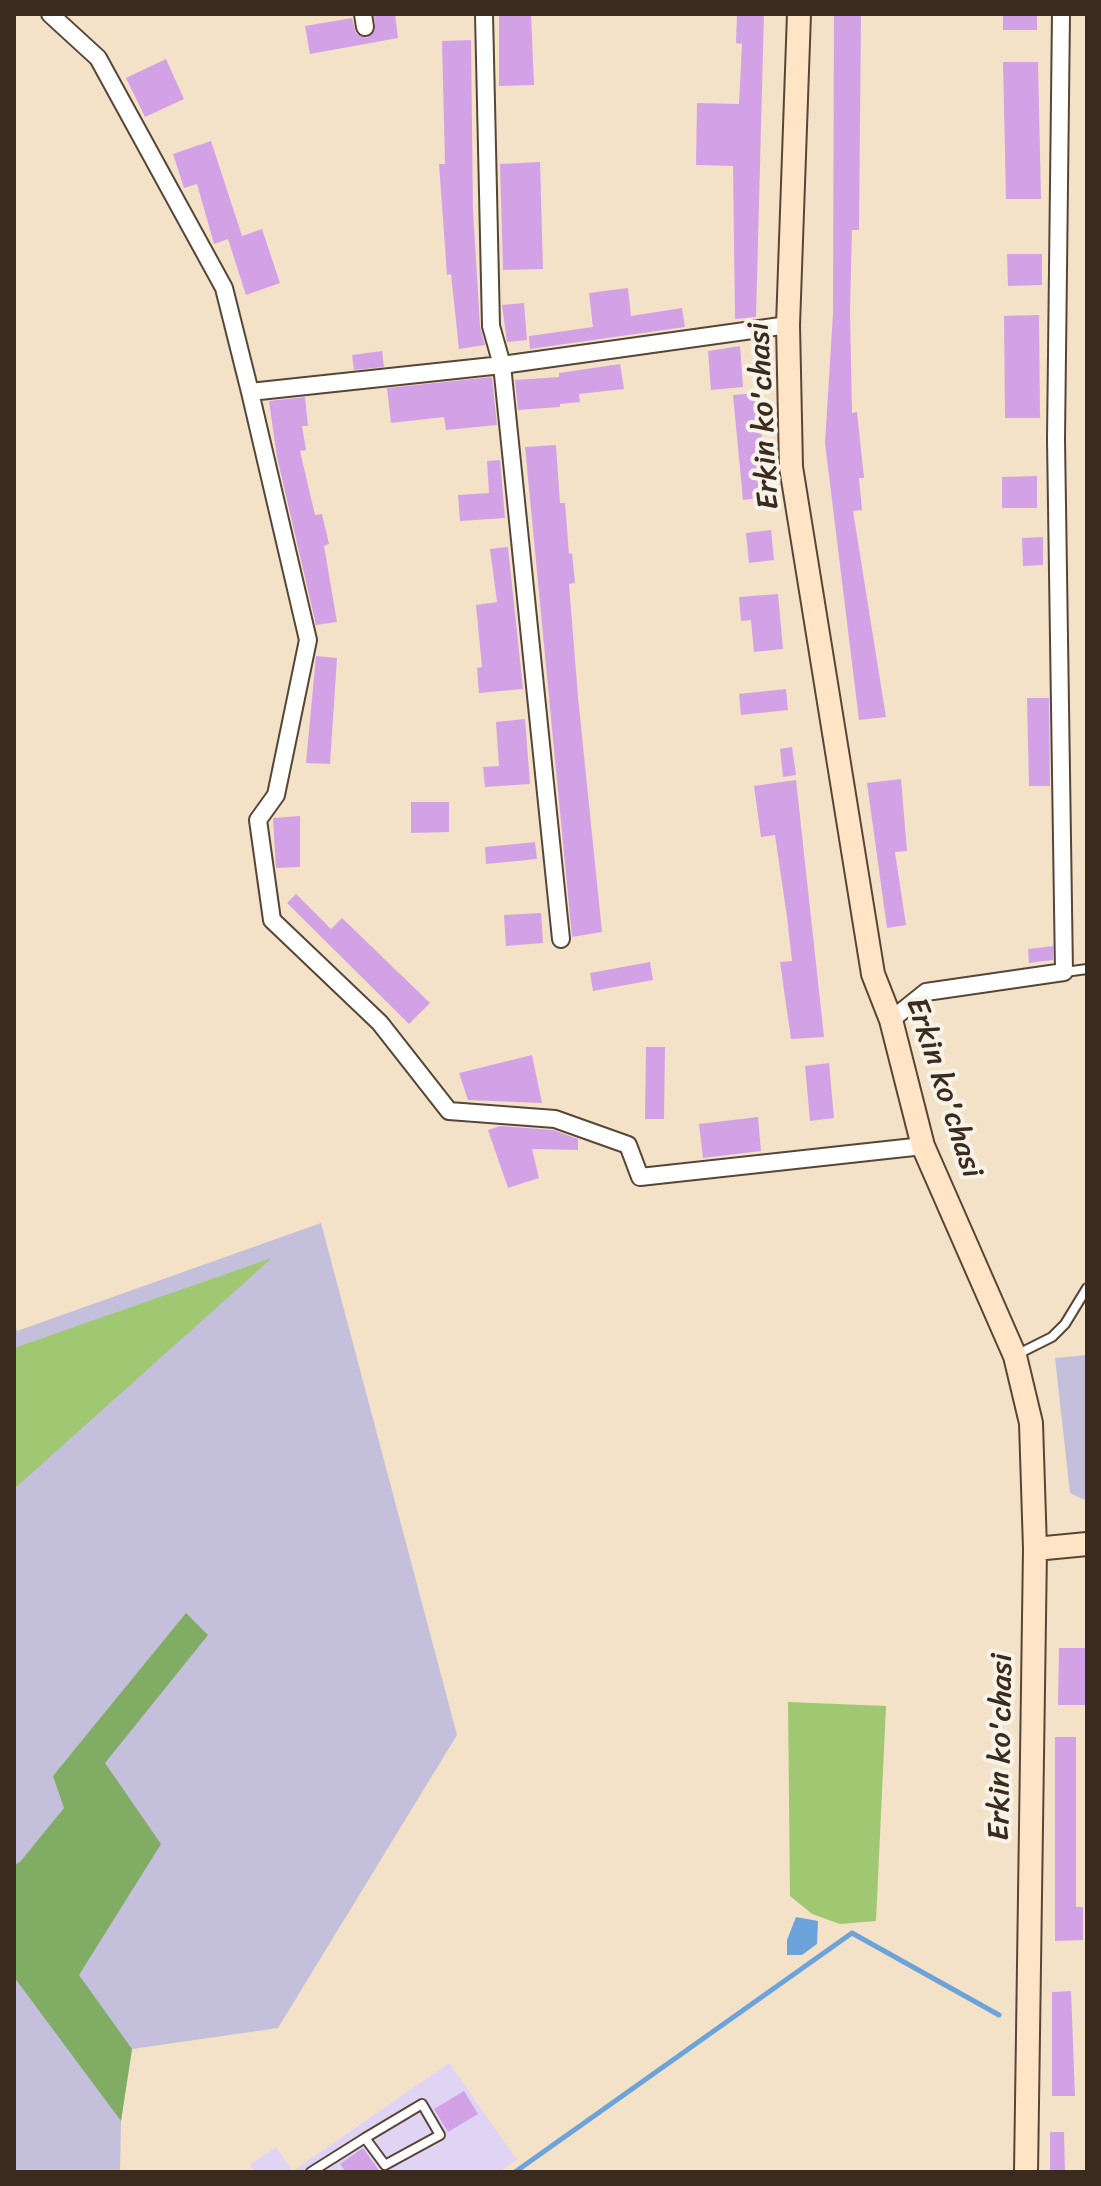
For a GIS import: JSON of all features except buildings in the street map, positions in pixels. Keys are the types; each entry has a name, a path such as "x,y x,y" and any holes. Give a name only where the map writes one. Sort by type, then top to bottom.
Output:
{"main road":[{"name":"Erkin ko'chasi","path":"799,14 788,325 791,467 873,974 891,1020 923,1146 1015,1356 1031,1423 1035,1549 1026,2172"},
{"path":"1035,1549 1087,1544"}],"street":[{"path":"50,14 98,58 224,288 250,392 308,640 276,795 258,820 272,920 380,1023 449,1111 555,1119 628,1145 640,1177 923,1146"},
{"path":"484,14 491,326 502,365 561,939"},
{"path":"891,1020 926,992 1064,972 1056,439 1061,14"},
{"path":"250,392 502,365 788,325"}],"lane":[{"path":"1064,972 1087,969"},
{"path":"1015,1356 1052,1337 1087,1288"},
{"path":"311,2172 365,2138 422,2104 440,2135 385,2165 365,2138"}],"shaded area":[{"path":"321,1223 457,1735 278,2028 132,2049 121,2121 120,2172 14,2172 14,1321 17,1331"},
{"path":"1087,1355 1087,1501 1070,1493 1055,1358"},
{"path":"449,2063 517,2160 499,2172 255,2172 250,2165 276,2147 293,2171"}],"green space":[{"path":"272,1258 14,1489 14,1348"},
{"path":"186,1613 208,1635 105,1763 161,1844 79,1975 132,2049 121,2121 14,1977 14,1865 20,1862 64,1808 53,1776"},
{"path":"788,1702 886,1706 876,1921 840,1924 812,1914 790,1896"}],"water":[{"path":"796,1917 818,1921 817,1944 802,1955 787,1955 787,1940"}],"waterway":[{"path":"515,2172 852,1933 999,2015"}]}
